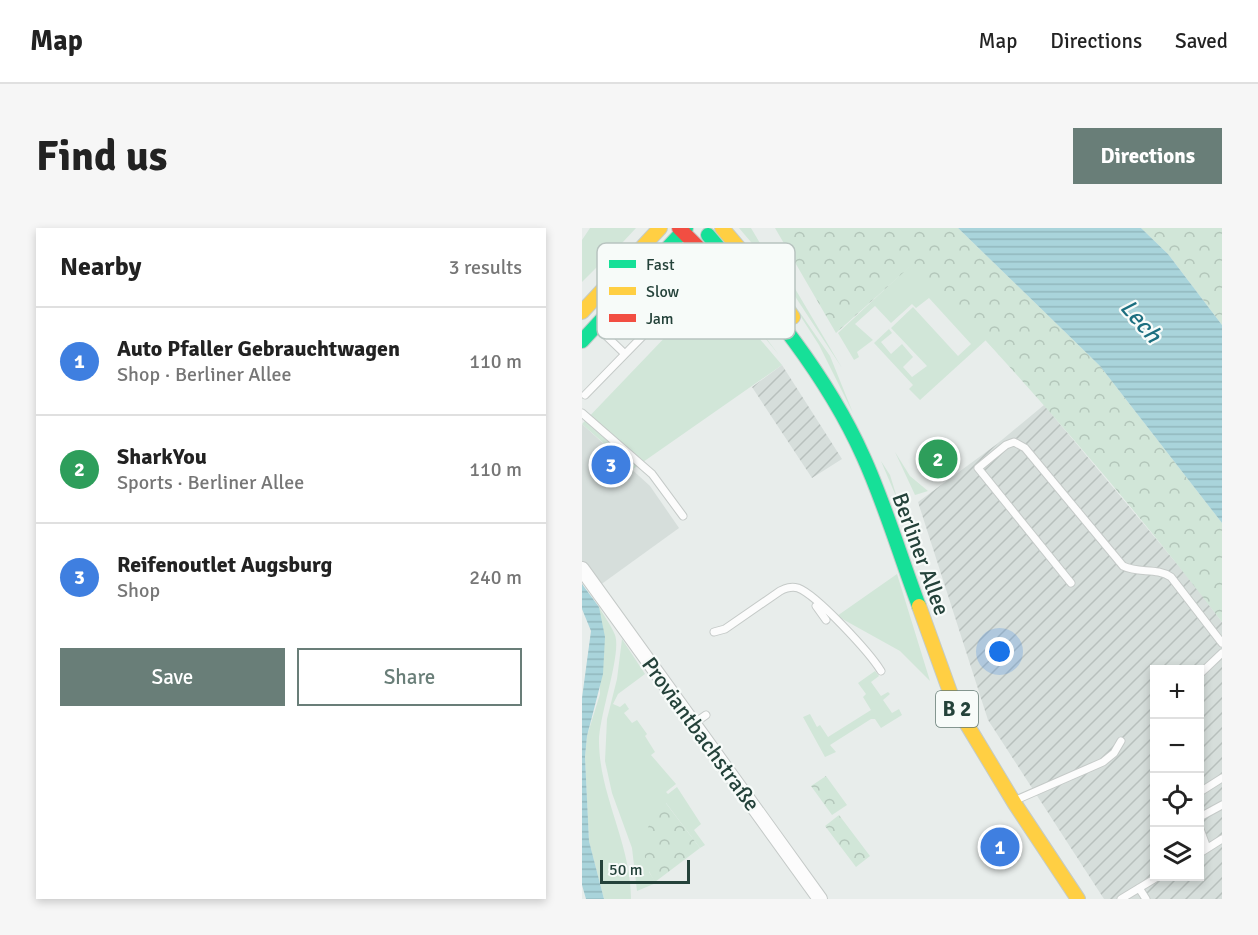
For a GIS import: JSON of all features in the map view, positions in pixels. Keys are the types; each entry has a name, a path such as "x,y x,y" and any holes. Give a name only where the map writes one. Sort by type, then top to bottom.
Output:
{"main road":[{"path":"646,243 660,228"},
{"path":"722,228 735,243"},
{"path":"671,243 683,229 695,243"},
{"name":"Berliner Allee","path":"708,235 715,243"},
{"path":"582,312 597,296"},
{"path":"795,320 826,365 847,405 852,431"},
{"path":"582,341 596,327"},
{"name":"Berliner Allee","path":"792,339 825,385 852,431 864,457 954,704 1013,802 1078,899"},
{"path":"807,385 825,412 852,431"}],"street":[{"name":"Proviantbachstraße","path":"582,569 662,673 692,724 820,899"}],"lane":[{"path":"609,339 625,354"},
{"path":"585,395 640,339"},
{"path":"582,413 652,474 683,516"},
{"path":"1071,583 978,468 1006,445 1014,442 1025,448 1123,566 1130,570 1160,571 1171,578 1222,643"},
{"path":"714,632 725,629 789,587 799,588 837,621 881,671"},
{"path":"809,597 826,620"},
{"path":"1204,670 1222,653"},
{"path":"692,724 706,715"},
{"path":"1013,802 1103,762 1114,753 1121,741"},
{"path":"1204,789 1222,778"},
{"path":"1204,815 1222,805"},
{"path":"1204,850 1222,839"},
{"path":"1204,840 1207,848"},
{"path":"1121,899 1151,881"},
{"path":"1139,888 1146,899"}],"shaded area":[{"path":"782,365 842,459 812,478 752,387"},
{"path":"1044,405 1188,577 1222,622 1222,899 1104,899 988,720 918,502 997,444"},
{"path":"582,424 650,486 679,528 596,588 582,570"}],"green space":[{"path":"590,228 636,228 622,243 597,243 597,267 582,282 582,240"},
{"path":"739,228 751,228 760,243 752,243"},
{"path":"775,228 958,228 1100,366 1222,523 1222,622 1149,529 1073,439 914,263 836,333 795,262 795,243 784,243"},
{"path":"1141,228 1222,228 1222,325 1168,254"},
{"path":"936,255 994,349 986,340 920,400 909,389 913,385 874,343 889,329 892,333 881,342 891,354 902,344 913,357 903,367 912,377 927,366 891,328 913,307 958,356 971,344 929,298 916,308 912,304 891,323 875,306 855,324 873,340 857,352 859,357 854,360 838,333 913,263"},
{"path":"795,289 842,368 795,296"},
{"path":"795,305 830,356 853,413 819,345"},
{"path":"663,339 760,339 782,365 633,469 582,424"},
{"path":"895,452 910,476 928,491 915,495"},
{"path":"881,461 890,475 898,501"},
{"path":"897,574 930,681 900,651 837,616"},
{"path":"599,607 615,635 616,644 613,671 600,732 601,763 604,782 626,859 631,899 604,899 589,841 585,757 587,736 600,694"},
{"path":"622,639 645,674 618,694 613,704 620,707 625,703 629,709 624,713 632,723 637,720 647,734 645,736 655,752 651,755 676,784 666,792 668,794 677,787 701,824 694,830 705,845 700,848 666,803 649,872 656,883 637,891 632,848 612,793 605,761 607,719 617,679"},
{"path":"875,671 879,676 871,682 881,696 888,692 890,694 883,700 892,713 899,709 902,715 881,728 875,719 871,719 830,745 836,752 825,757 803,717 810,714 817,727 820,725 828,737 871,710 863,697 866,694 858,683"},
{"path":"826,776 847,805 832,815 811,786"},
{"path":"665,802 700,848 655,882 646,861 645,840 651,820"},
{"path":"839,815 870,856 856,867 825,826"}],"water":[{"name":"Lech","path":"958,228 1141,228 1168,254 1222,325 1222,523 1100,366"},
{"path":"582,584 599,607 605,637 603,674 587,736 585,757 589,841 604,899 586,899 582,885 582,698 591,631 582,609"}],"traffic: fast":[{"path":"672,243 686,228"},
{"path":"708,235 715,243"},
{"path":"582,341 597,325"},
{"path":"792,339 831,396 863,456 919,606"}],"traffic: slow":[{"path":"646,243 660,228"},
{"path":"722,228 735,243"},
{"path":"582,312 597,296"},
{"path":"919,606 954,703 1015,804 1078,899"}],"traffic: jam":[{"path":"679,228 694,243"}],"place":[{"name":"SharkYou","path":"938,459"},
{"name":"Reifenoutlet Augsburg","path":"611,465"},
{"name":"Auto Pfaller Gebrauchtwagen","path":"1000,847"}]}
